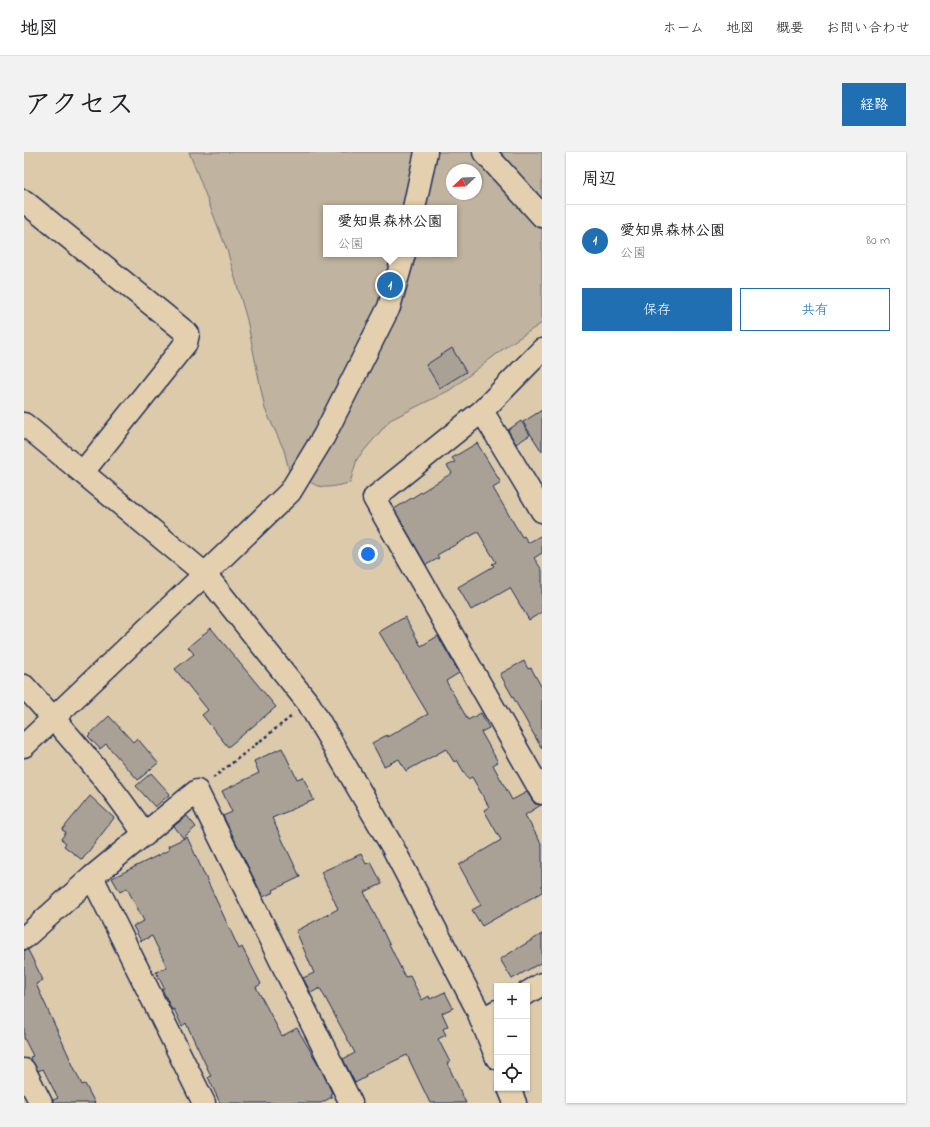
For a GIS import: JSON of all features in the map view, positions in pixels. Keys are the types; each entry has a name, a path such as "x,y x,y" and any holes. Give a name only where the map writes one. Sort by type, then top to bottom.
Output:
{"street":[{"path":"415,205 426,152"},
{"path":"484,152 542,216"},
{"path":"24,201 188,334 186,343 83,472"},
{"path":"24,746 290,492 324,436 389,306 403,257"},
{"path":"542,350 482,411 374,498 542,792"},
{"path":"482,411 542,511"},
{"path":"24,424 205,574 309,704 489,1015 496,1055"},
{"path":"24,686 128,809 145,835"},
{"path":"24,938 92,877 145,835 196,791 351,1103"},
{"path":"92,877 204,1103"},
{"path":"530,991 542,984"},
{"path":"24,1070 41,1103"},
{"path":"510,1091 515,1103"}],"path":[{"path":"196,791 309,704"}],"shaded area":[{"path":"189,152 542,152 542,323 511,343 450,390 390,420 357,459 350,483 322,487 317,486 307,479 288,483 289,470 284,450 265,409 247,320 227,250"}],"building":[{"path":"452,348 466,372 440,388 426,365"},
{"path":"542,410 542,452 523,422"},
{"path":"521,421 530,435 516,444 508,430"},
{"path":"477,443 501,483 493,488 522,537 524,536 528,543 542,535 542,553 534,558 542,570 542,612 529,620 510,588 471,610 458,587 494,566 492,564 496,562 478,532 437,555 439,558 426,565 394,509 452,473 447,466 455,462 452,458"},
{"path":"405,617 421,646 438,636 459,673 446,681 468,720 481,713 489,728 481,732 498,762 493,765 512,800 527,792 535,804 541,805 525,815 542,845 542,892 482,926 472,910 481,905 459,865 501,840 484,810 489,807 472,777 468,779 457,760 454,762 446,749 406,771 399,759 384,766 372,743 387,735 387,737 428,714 379,632"},
{"path":"211,628 276,707 228,747 202,715 208,710 175,669 194,654 188,647"},
{"path":"524,661 528,669 531,668 542,688 542,749 500,674"},
{"path":"109,716 133,742 137,738 158,763 138,780 106,744 100,749 88,736"},
{"path":"282,748 297,779 303,777 314,800 272,818 300,877 273,890 274,892 263,897 223,816 232,812 222,791 259,773 254,761"},
{"path":"151,773 170,794 155,807 136,786"},
{"path":"90,796 114,818 82,860 64,846 66,843 61,839 66,832 62,830"},
{"path":"187,816 196,827 183,838 174,826"},
{"path":"187,837 239,949 242,947 261,984 256,987 282,1036 297,1028 321,1069 332,1093 330,1094 332,1097 321,1103 220,1103 208,1077 211,1076 186,1023 182,1026 174,1009 172,1010 156,972 167,967 152,936 141,941 133,926 144,921 127,888 120,892 112,878 169,850 168,846"},
{"path":"361,854 366,864 371,862 382,884 364,892 405,977 410,976 422,1000 429,996 430,999 445,992 453,1008 442,1013 448,1026 443,1029 446,1035 438,1039 450,1062 447,1063 466,1103 430,1103 407,1055 365,1075 366,1077 355,1083 343,1059 355,1053 320,988 311,993 303,978 314,973 296,931 338,909 321,872"},
{"path":"542,934 542,962 512,979 500,959"},
{"path":"24,950 28,950 43,980 36,984 82,1085 85,1084 95,1103 53,1103 53,1100 58,1098 43,1069 38,1071 31,1060 30,1057 33,1056 24,1038"}],"place":[{"name":"愛知県森林公園","path":"390,285"}]}
